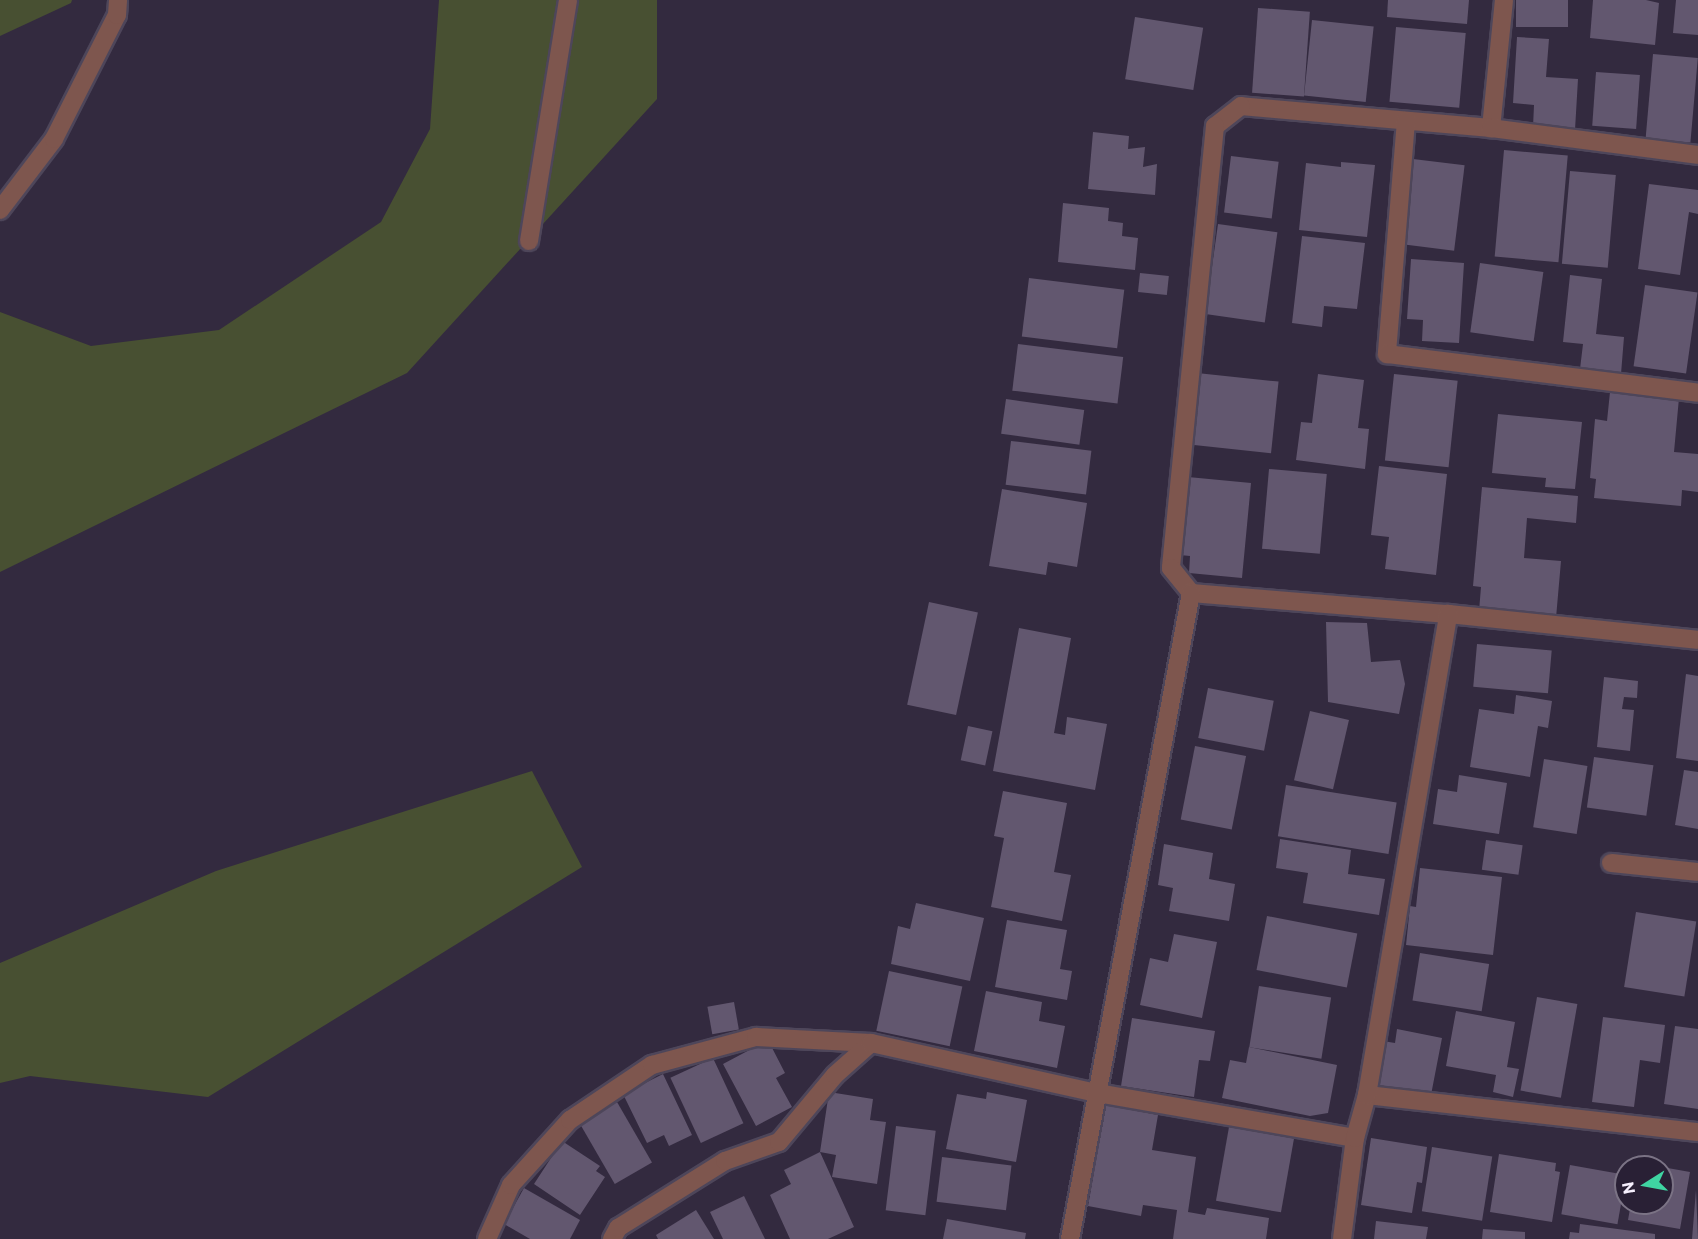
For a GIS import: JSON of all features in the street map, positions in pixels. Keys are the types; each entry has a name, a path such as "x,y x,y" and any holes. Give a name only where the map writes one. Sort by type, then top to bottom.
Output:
{"street":[{"path":"0,210 54,139 117,15 118,0"},
{"path":"529,241 567,0"},
{"path":"1491,129 1504,0"},
{"path":"1698,155 1491,129 1241,106 1215,126 1171,568 1191,593 1448,614 1698,640"},
{"path":"1406,121 1387,354 1698,393"},
{"path":"1070,1239 1191,593"},
{"path":"1342,1239 1355,1138 1367,1095 1448,614"},
{"path":"1611,863 1698,872"},
{"path":"487,1239 511,1185 570,1120 652,1065 756,1037 871,1043 1097,1093 1355,1138"},
{"path":"612,1239 618,1228 725,1161 779,1142 835,1075 871,1043"},
{"path":"1367,1095 1698,1132"}],"green space":[{"path":"0,0 72,0 71,3 0,36"},
{"path":"439,0 657,0 657,99 407,373 0,572 0,312 91,346 219,330 381,222 430,129"},
{"path":"532,771 582,867 208,1097 30,1076 0,1083 0,963 216,871"}],"building":[{"path":"1388,0 1469,0 1467,24 1387,17"},
{"path":"1516,0 1568,0 1568,27 1516,27"},
{"path":"1593,0 1646,0 1659,3 1655,45 1590,38"},
{"path":"1676,0 1698,0 1698,35 1673,33"},
{"path":"1258,8 1310,12 1304,96 1252,93"},
{"path":"1135,17 1203,28 1193,90 1125,79"},
{"path":"1312,20 1374,26 1366,102 1304,96"},
{"path":"1396,27 1466,33 1459,108 1389,102"},
{"path":"1517,37 1549,39 1546,77 1578,79 1575,130 1533,127 1534,105 1513,103"},
{"path":"1653,54 1698,58 1690,143 1646,139"},
{"path":"1596,72 1640,75 1636,129 1592,126"},
{"path":"1093,132 1129,136 1128,149 1145,147 1143,167 1157,164 1155,195 1088,189"},
{"path":"1504,150 1568,156 1558,262 1495,257"},
{"path":"1231,156 1279,162 1272,218 1224,213"},
{"path":"1413,159 1465,165 1454,251 1403,244"},
{"path":"1341,162 1375,165 1367,237 1299,230 1306,163 1341,167"},
{"path":"1570,171 1616,175 1608,268 1562,264"},
{"path":"1649,184 1698,190 1698,214 1689,212 1680,275 1638,269"},
{"path":"1063,203 1109,208 1108,221 1123,223 1122,236 1138,238 1135,270 1058,262"},
{"path":"1218,224 1277,232 1265,322 1205,314"},
{"path":"1302,236 1365,243 1357,309 1324,306 1322,327 1292,323"},
{"path":"1411,259 1464,263 1459,343 1422,341 1423,320 1407,319"},
{"path":"1480,263 1543,272 1534,341 1470,332"},
{"path":"1140,273 1169,276 1167,295 1138,292"},
{"path":"1570,275 1602,279 1596,334 1624,337 1621,374 1580,369 1583,344 1563,342"},
{"path":"1029,278 1124,290 1117,348 1022,337"},
{"path":"1645,285 1697,292 1686,374 1634,366"},
{"path":"1018,344 1123,357 1117,404 1012,391"},
{"path":"1197,373 1279,382 1271,453 1189,445"},
{"path":"1318,374 1364,380 1358,428 1369,429 1365,469 1296,460 1301,422 1312,423"},
{"path":"1394,374 1458,381 1449,467 1385,461"},
{"path":"1610,392 1679,398 1674,452 1698,454 1698,492 1682,490 1681,506 1594,498 1596,479 1590,478 1595,419 1607,421"},
{"path":"1006,399 1084,410 1079,445 1001,434"},
{"path":"1498,414 1582,422 1575,489 1545,487 1546,478 1492,473"},
{"path":"1011,441 1091,451 1086,495 1006,485"},
{"path":"1379,466 1447,474 1436,575 1385,569 1389,537 1371,535"},
{"path":"1269,469 1327,474 1320,554 1262,549"},
{"path":"1188,477 1251,483 1242,578 1189,573 1190,556 1180,555"},
{"path":"1482,487 1578,496 1576,523 1527,518 1524,558 1561,561 1556,618 1479,611 1481,587 1473,586"},
{"path":"1002,489 1087,503 1077,567 1048,562 1046,575 989,566"},
{"path":"929,602 978,612 956,715 907,705"},
{"path":"1326,622 1367,623 1371,662 1400,660 1405,684 1399,714 1328,702"},
{"path":"1019,628 1071,638 1054,733 1065,735 1067,717 1107,724 1095,790 993,771"},
{"path":"1477,644 1552,651 1548,693 1473,687"},
{"path":"1686,674 1698,676 1698,761 1676,758"},
{"path":"1604,677 1638,681 1637,698 1624,697 1622,709 1634,710 1630,751 1597,747"},
{"path":"1208,688 1274,701 1264,751 1198,738"},
{"path":"1516,695 1552,701 1548,728 1538,726 1530,777 1470,767 1479,709 1514,714"},
{"path":"1310,711 1349,720 1333,789 1294,780"},
{"path":"968,726 992,731 985,765 961,760"},
{"path":"1195,746 1246,756 1232,830 1181,820"},
{"path":"1594,757 1653,765 1646,816 1587,808"},
{"path":"1544,759 1587,766 1577,834 1533,827"},
{"path":"1684,770 1698,772 1698,829 1675,825"},
{"path":"1459,775 1507,783 1499,834 1433,824 1438,789 1457,792"},
{"path":"1286,785 1397,803 1388,854 1278,836"},
{"path":"1003,791 1067,803 1054,872 1071,875 1062,921 991,907 1004,838 994,836"},
{"path":"1280,839 1351,850 1348,874 1385,879 1379,915 1303,903 1308,873 1276,868"},
{"path":"1486,840 1523,845 1518,875 1482,870"},
{"path":"1164,844 1213,853 1209,879 1235,884 1229,921 1169,911 1173,888 1158,885"},
{"path":"1420,868 1502,877 1493,955 1406,945 1410,906 1416,907"},
{"path":"916,903 984,918 970,981 891,964 898,926 910,929"},
{"path":"1636,912 1696,922 1684,997 1624,987"},
{"path":"1267,916 1357,934 1347,988 1257,970"},
{"path":"1007,920 1067,930 1060,969 1072,971 1067,1000 995,987"},
{"path":"1174,934 1217,942 1202,1018 1140,1005 1150,958 1168,962"},
{"path":"1420,953 1489,964 1482,1011 1412,1000"},
{"path":"889,971 962,987 950,1046 876,1031"},
{"path":"1259,986 1331,997 1321,1059 1249,1047"},
{"path":"986,991 1042,1002 1039,1021 1065,1026 1057,1068 974,1051"},
{"path":"1537,997 1577,1004 1561,1098 1521,1091"},
{"path":"734,1002 739,1030 712,1034 707,1007"},
{"path":"1456,1011 1515,1022 1507,1067 1519,1069 1513,1097 1493,1092 1496,1075 1446,1066"},
{"path":"1603,1017 1665,1025 1660,1063 1640,1060 1634,1107 1592,1102"},
{"path":"1132,1018 1215,1031 1210,1061 1199,1060 1194,1097 1121,1086"},
{"path":"1675,1026 1698,1029 1698,1109 1664,1104"},
{"path":"1397,1029 1442,1038 1431,1095 1374,1084 1383,1041 1395,1043"},
{"path":"768,1040 785,1073 776,1078 792,1107 756,1126 723,1064"},
{"path":"1249,1047 1337,1065 1328,1113 1310,1116 1222,1098 1230,1060 1246,1063"},
{"path":"713,1058 743,1123 701,1143 670,1078"},
{"path":"663,1074 692,1135 669,1146 664,1135 647,1143 623,1094"},
{"path":"829,1092 873,1099 870,1120 886,1122 877,1184 832,1177 836,1155 820,1152"},
{"path":"987,1092 1027,1100 1016,1162 946,1149 957,1094 986,1099"},
{"path":"617,1102 652,1163 615,1184 580,1124"},
{"path":"1106,1105 1158,1115 1152,1150 1196,1157 1188,1212 1205,1215 1207,1208 1269,1218 1266,1239 1173,1239 1177,1210 1143,1205 1141,1216 1088,1206"},
{"path":"896,1126 936,1131 925,1215 886,1210"},
{"path":"1229,1127 1294,1138 1281,1212 1216,1201"},
{"path":"1371,1138 1427,1147 1422,1183 1417,1182 1412,1213 1361,1205"},
{"path":"562,1141 600,1166 596,1171 605,1177 580,1215 534,1184"},
{"path":"1432,1147 1492,1157 1482,1221 1422,1211"},
{"path":"820,1152 854,1227 828,1239 790,1239 770,1195 791,1184 784,1170"},
{"path":"1499,1154 1556,1163 1555,1171 1560,1172 1552,1222 1490,1212"},
{"path":"942,1157 1011,1166 1006,1210 937,1202"},
{"path":"1570,1165 1614,1173 1614,1215 1619,1215 1617,1224 1561,1214"},
{"path":"1674,1169 1690,1172 1680,1229 1628,1220 1629,1215 1674,1215"},
{"path":"524,1188 580,1220 570,1239 530,1239 504,1224"},
{"path":"1696,1190 1698,1239 1692,1239"},
{"path":"744,1196 765,1239 723,1239 710,1212"},
{"path":"696,1210 714,1239 658,1239 656,1235"},
{"path":"947,1219 1026,1233 1025,1239 943,1239"},
{"path":"1376,1221 1428,1227 1426,1239 1374,1239"},
{"path":"1580,1224 1655,1234 1655,1239 1569,1239 1570,1232 1579,1233"},
{"path":"1483,1229 1525,1232 1525,1239 1482,1239"}]}
